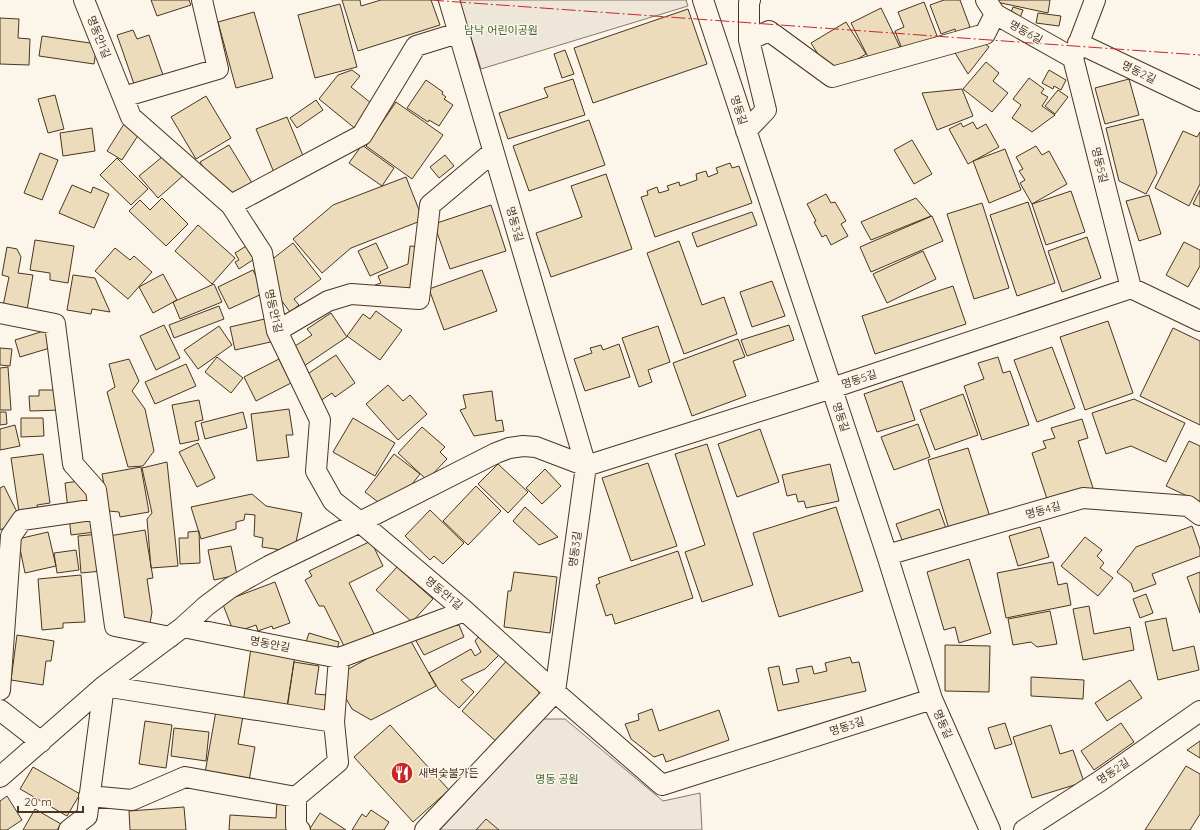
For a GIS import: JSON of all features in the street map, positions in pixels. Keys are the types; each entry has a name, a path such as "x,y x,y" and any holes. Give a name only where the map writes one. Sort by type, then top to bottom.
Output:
{"street":[{"name":"명동안1길","path":"84,0 131,117 231,205 262,253 277,331 320,420 316,472 333,501 465,611"},
{"path":"123,97 218,69 202,0"},
{"name":"명동3길","path":"449,0 586,466 555,692 662,785 932,699"},
{"name":"명동길","path":"703,0 887,555 932,699 990,830"},
{"path":"746,131 766,110 749,40 750,0"},
{"path":"1076,50 1095,0"},
{"path":"749,40 769,31 832,77 985,34 990,7"},
{"name":"명동6길","path":"990,7 1076,50"},
{"path":"231,205 362,135 416,46 458,33"},
{"name":"명동2길","path":"1076,50 1200,101"},
{"name":"명동5길","path":"586,466 832,388 1131,288 1076,50"},
{"path":"277,331 328,301 351,294 419,299 430,205 493,152"},
{"path":"1131,288 1200,321"},
{"path":"0,313 55,324 73,464 96,490 98,509 22,520 11,536 0,690"},
{"path":"0,777 104,686 176,632 206,606 230,588 269,566 490,456 509,448 523,446 536,447 586,466"},
{"name":"명동4길","path":"887,555 1084,498 1188,506 1200,514"},
{"name":"명동안길","path":"98,509 115,626 176,632 339,658"},
{"path":"300,830 296,826 296,798 338,762 334,722 339,658 465,611 555,692 425,830"},
{"path":"104,686 334,722"},
{"path":"69,830 87,823 89,796 104,686"},
{"path":"0,710 41,742"},
{"name":"명동2길","path":"1024,830 1100,781 1200,711"},
{"path":"89,796 132,800 185,777 296,798"}],"green space":[{"name":"남낙 어린이공원","path":"459,0 686,0 688,6 481,69"},
{"name":"명동 공원","path":"543,719 565,719 663,801 700,793 702,830 440,830"}],"building":[{"path":"151,0 189,0 191,5 157,16"},
{"path":"342,0 360,0 361,6 381,0 431,0 440,25 358,51"},
{"path":"944,0 960,0 970,27 956,33 955,29 941,34 930,5"},
{"path":"987,0 1050,0 1048,13"},
{"path":"924,2 939,41 904,54 895,31 904,27 898,12"},
{"path":"340,4 357,67 315,78 298,15"},
{"path":"1013,7 1023,10 1018,23 1008,20"},
{"path":"881,8 901,49 869,59 851,23"},
{"path":"688,9 707,64 593,103 574,48"},
{"path":"254,12 273,78 236,88 218,22"},
{"path":"1038,13 1061,16 1059,26 1036,23"},
{"path":"0,18 19,19 18,38 30,39 29,65 0,64"},
{"path":"846,22 866,54 831,75 811,43"},
{"path":"133,30 137,39 149,35 163,75 134,84 117,35"},
{"path":"42,36 97,44 94,64 39,56"},
{"path":"980,40 989,47 968,74 952,48"},
{"path":"565,50 574,74 562,78 554,54"},
{"path":"986,62 999,73 993,81 1008,93 992,112 963,89"},
{"path":"352,70 360,76 351,87 376,107 357,130 319,99 338,75"},
{"path":"1049,70 1066,80 1061,90 1054,86 1053,89 1042,83"},
{"path":"1029,78 1044,89 1041,93 1048,97 1042,106 1055,115 1032,132 1012,118 1021,105 1013,99"},
{"path":"573,79 585,115 508,139 499,113 548,97 544,88"},
{"path":"1129,79 1139,115 1105,124 1095,88"},
{"path":"426,80 443,92 442,94 446,97 444,99 453,105 439,126 429,120 428,122 407,108"},
{"path":"962,89 973,116 937,130 922,93"},
{"path":"1058,90 1068,97 1055,114 1045,106"},
{"path":"55,95 64,129 48,133 38,99"},
{"path":"206,96 231,138 196,159 171,117"},
{"path":"316,100 323,110 297,128 290,118"},
{"path":"396,102 443,135 412,179 366,146"},
{"path":"287,117 306,163 275,175 256,129"},
{"path":"1143,119 1157,173 1146,194 1119,181 1106,128"},
{"path":"589,120 605,165 529,191 513,146"},
{"path":"973,122 977,129 986,124 999,147 968,164 949,129 961,123 963,127"},
{"path":"124,124 139,134 122,160 107,151"},
{"path":"92,128 95,151 63,156 60,133"},
{"path":"1183,131 1197,137 1200,132 1200,184 1189,206 1155,188"},
{"path":"912,140 932,174 914,184 894,150"},
{"path":"229,145 252,183 230,197 218,191 200,162"},
{"path":"362,145 394,168 382,186 349,163"},
{"path":"1036,146 1042,155 1049,151 1067,184 1032,204 1020,183 1025,180 1019,171 1023,169 1016,157"},
{"path":"1005,149 1021,190 989,203 973,161"},
{"path":"40,153 58,160 42,200 24,193"},
{"path":"167,153 185,174 158,198 139,176"},
{"path":"445,155 454,166 439,178 430,167"},
{"path":"117,158 148,189 131,205 100,175"},
{"path":"730,163 732,168 739,166 752,203 655,237 641,197 648,195 647,191 657,187 659,193 669,190 667,186 679,182 680,186 697,180 696,174 706,171 708,177 718,173 716,168"},
{"path":"606,174 632,249 551,277 536,233 582,217 571,186"},
{"path":"406,177 423,220 351,248 322,273 293,239 333,205"},
{"path":"72,185 91,193 93,187 109,194 94,228 59,213"},
{"path":"1200,190 1200,207 1193,204"},
{"path":"1071,191 1085,232 1046,245 1032,204"},
{"path":"826,194 831,203 835,202 846,221 841,224 848,236 831,245 826,235 822,237 807,204"},
{"path":"1149,195 1161,234 1139,241 1126,201"},
{"path":"162,198 188,224 166,246 129,211 140,200 150,210"},
{"path":"916,198 931,216 871,240 861,222"},
{"path":"1028,202 1055,283 1017,296 990,215"},
{"path":"982,203 1009,288 974,299 947,214"},
{"path":"491,205 506,251 450,269 434,224"},
{"path":"752,212 757,225 697,247 692,233"},
{"path":"932,216 943,241 871,272 860,247"},
{"path":"198,225 235,258 212,284 175,251"},
{"path":"1087,237 1101,278 1062,292 1048,251"},
{"path":"35,240 74,246 68,283 50,280 50,273 30,270"},
{"path":"679,241 702,305 724,297 737,334 684,354 647,253"},
{"path":"1184,242 1200,250 1200,266 1188,287 1166,275"},
{"path":"251,243 259,256 239,269 235,262 239,260 235,253"},
{"path":"293,243 321,279 294,299 299,305 290,312 272,288 270,261"},
{"path":"376,243 388,268 370,276 358,251"},
{"path":"410,246 422,247 417,287 406,294 379,295 375,285 381,283 378,276 408,264"},
{"path":"7,247 17,249 21,257 18,273 33,275 27,310 3,306 9,277 2,275"},
{"path":"115,248 130,260 134,256 152,272 128,299 95,271"},
{"path":"923,251 936,279 887,303 873,274"},
{"path":"253,270 264,293 229,309 218,287"},
{"path":"482,270 497,311 444,330 429,289"},
{"path":"163,274 177,300 153,313 139,287"},
{"path":"73,275 95,278 110,312 92,309 91,314 67,310"},
{"path":"772,281 785,316 752,327 740,292"},
{"path":"214,284 222,302 180,319 173,302"},
{"path":"953,286 966,324 875,354 862,316"},
{"path":"219,306 224,319 174,338 169,325"},
{"path":"376,311 402,330 380,360 347,336 363,314 370,319"},
{"path":"331,313 347,337 304,366 292,348 312,335 307,329"},
{"path":"269,318 275,341 235,350 230,327"},
{"path":"1108,321 1133,393 1085,410 1060,337"},
{"path":"164,325 180,358 156,370 140,336"},
{"path":"789,325 794,340 747,356 741,340"},
{"path":"219,326 232,345 198,369 184,350"},
{"path":"658,326 670,362 648,370 652,382 639,387 622,338"},
{"path":"1173,328 1200,341 1200,425 1140,396"},
{"path":"47,330 53,347 20,357 15,340"},
{"path":"738,339 745,357 733,361 746,396 692,416 673,363"},
{"path":"619,344 630,377 585,391 574,359 592,353 590,348 601,345 603,350"},
{"path":"1052,347 1075,408 1037,422 1014,360"},
{"path":"0,348 12,349 10,366 0,365"},
{"path":"336,355 355,383 335,397 332,393 320,401 303,377"},
{"path":"217,357 243,378 231,393 205,372"},
{"path":"998,357 1003,373 1010,371 1029,425 982,440 964,386 984,379 978,363"},
{"path":"129,359 139,381 132,391 145,409 154,451 143,466 128,467 107,392 115,387 109,364"},
{"path":"279,359 291,383 256,401 244,377"},
{"path":"186,364 196,386 155,404 145,382"},
{"path":"8,367 11,410 0,410 0,368"},
{"path":"902,381 915,420 877,432 864,394"},
{"path":"388,385 403,401 410,395 427,414 398,440 366,404"},
{"path":"39,390 60,390 61,410 30,411 29,396 39,396"},
{"path":"492,391 496,421 502,420 504,431 474,436 460,410 466,408 463,395"},
{"path":"963,394 978,435 935,450 920,410"},
{"path":"1134,399 1185,423 1166,462 1131,446 1106,454 1092,413"},
{"path":"199,400 203,420 195,422 199,440 180,444 172,405"},
{"path":"289,409 293,435 286,435 289,457 257,461 251,414"},
{"path":"0,412 6,412 7,424 0,425"},
{"path":"243,412 247,428 205,439 201,423"},
{"path":"21,418 43,418 44,436 21,437"},
{"path":"353,418 395,443 375,476 333,452"},
{"path":"1082,419 1088,438 1078,441 1093,488 1048,502 1032,453 1046,448 1043,441 1055,438 1051,428"},
{"path":"918,424 930,457 894,470 881,437"},
{"path":"15,425 20,446 0,450 0,429"},
{"path":"422,427 445,447 440,452 447,459 427,480 398,453"},
{"path":"760,429 779,482 737,497 718,444"},
{"path":"1189,441 1200,446 1200,502 1166,486"},
{"path":"198,443 215,478 197,487 179,452"},
{"path":"707,444 753,585 702,602 685,552 705,545 675,454"},
{"path":"968,448 990,517 949,529 928,460"},
{"path":"43,454 50,503 37,505 38,510 19,512 11,458"},
{"path":"394,454 420,474 402,497 386,508 365,492"},
{"path":"167,462 178,566 151,568 147,519 152,513 142,468"},
{"path":"648,463 677,546 631,561 602,478"},
{"path":"498,464 528,492 508,513 478,484"},
{"path":"830,464 839,501 806,508 804,501 798,502 796,494 787,496 782,475"},
{"path":"141,467 149,512 120,517 119,512 109,511 102,474"},
{"path":"545,469 561,486 542,504 526,488"},
{"path":"79,481 80,488 90,486 93,506 68,509 65,483"},
{"path":"4,486 21,520 0,530 0,488"},
{"path":"476,486 501,511 468,545 443,521"},
{"path":"252,494 266,506 302,513 294,552 262,547 263,538 254,536 255,515 245,514 244,520 236,522 236,529 201,539 191,507"},
{"path":"525,507 558,537 539,545 513,521"},
{"path":"836,507 863,591 779,617 753,533"},
{"path":"939,509 947,531 911,544 902,540 896,524"},
{"path":"430,510 464,543 443,564 434,556 430,560 405,536"},
{"path":"93,514 95,532 71,535 69,516"},
{"path":"1192,526 1200,549 1200,556 1152,574 1156,584 1134,592 1131,583 1117,572 1136,547"},
{"path":"1040,527 1049,557 1018,566 1009,536"},
{"path":"145,530 153,578 147,579 152,612 150,623 129,624 123,619 109,536"},
{"path":"199,531 200,563 180,564 179,538 188,538 188,532"},
{"path":"48,532 56,566 25,573 18,539"},
{"path":"99,534 102,571 81,573 78,536"},
{"path":"1085,537 1102,550 1097,556 1104,563 1100,568 1113,578 1098,596 1061,566"},
{"path":"371,541 383,566 349,583 374,634 345,648 324,606 319,606 305,580 312,576 309,571"},
{"path":"231,546 237,575 214,580 208,550"},
{"path":"76,550 79,570 57,573 54,553"},
{"path":"678,551 693,598 615,624 612,614 606,616 596,585 600,583 598,578"},
{"path":"969,559 991,633 959,643 955,627 944,630 927,572"},
{"path":"1053,562 1058,585 1067,583 1071,605 1006,618 997,573"},
{"path":"397,567 433,599 412,622 376,590"},
{"path":"514,572 557,577 550,633 504,627 508,591 511,591"},
{"path":"1200,572 1200,613 1187,577"},
{"path":"81,575 85,622 63,623 63,628 42,630 38,579"},
{"path":"275,582 290,623 273,629 272,626 258,631 256,625 234,633 222,602"},
{"path":"1146,594 1153,613 1140,618 1133,599"},
{"path":"1089,606 1094,634 1130,627 1134,650 1083,660 1073,609"},
{"path":"1050,611 1057,644 1037,647 1031,642 1013,645 1008,619"},
{"path":"1166,618 1173,651 1194,646 1199,670 1158,680 1145,622"},
{"path":"459,625 464,637 424,655 415,639 436,628"},
{"path":"309,633 339,642 336,654 305,645"},
{"path":"17,635 54,641 51,661 46,661 43,685 11,680"},
{"path":"408,636 436,686 371,720 352,709 340,688 345,671"},
{"path":"479,636 501,653 485,669 461,680 474,692 459,708 439,690 429,673 471,649 475,656 481,652 475,641"},
{"path":"945,645 990,646 989,692 945,691"},
{"path":"251,648 295,655 287,709 243,703"},
{"path":"850,657 852,663 859,662 866,691 778,711 768,668 779,666 783,685 799,682 796,669 812,666 814,674 827,671 825,663"},
{"path":"509,658 539,686 539,697 498,743 462,711"},
{"path":"294,662 319,666 315,694 327,695 323,718 286,713"},
{"path":"1031,677 1084,680 1083,699 1031,696"},
{"path":"1130,680 1142,698 1107,721 1095,703"},
{"path":"652,709 659,731 719,710 729,740 666,762 663,754 654,757 631,739 625,724 639,720 638,714"},
{"path":"216,711 243,716 238,744 255,747 249,781 205,773"},
{"path":"145,721 172,725 166,768 139,764"},
{"path":"1005,723 1012,744 995,749 988,728"},
{"path":"1121,723 1134,742 1094,770 1081,751"},
{"name":"새벽숯불가든","path":"390,725 449,790 413,822 354,757"},
{"path":"1051,725 1060,754 1073,750 1084,782 1032,798 1013,737"},
{"path":"174,728 209,732 206,761 171,756"},
{"path":"1200,741 1200,758 1187,750"},
{"path":"1186,766 1200,774 1200,814 1190,830 1145,830"},
{"path":"33,767 80,794 67,816 20,789"},
{"path":"7,796 22,820 7,830 0,830 0,801"},
{"path":"277,801 292,802 290,830 229,830 230,815 276,818"},
{"path":"184,807 186,830 130,830 129,811"},
{"path":"35,809 61,824 57,830 23,830"},
{"path":"371,810 389,822 384,830 352,830 362,814 366,817"},
{"path":"320,813 346,830 309,830"},
{"path":"486,819 499,830 476,830"}],"power":[{"path":"430,0 1200,55"}],"place":[{"name":"새벽숯불가든","path":"402,773"}]}
